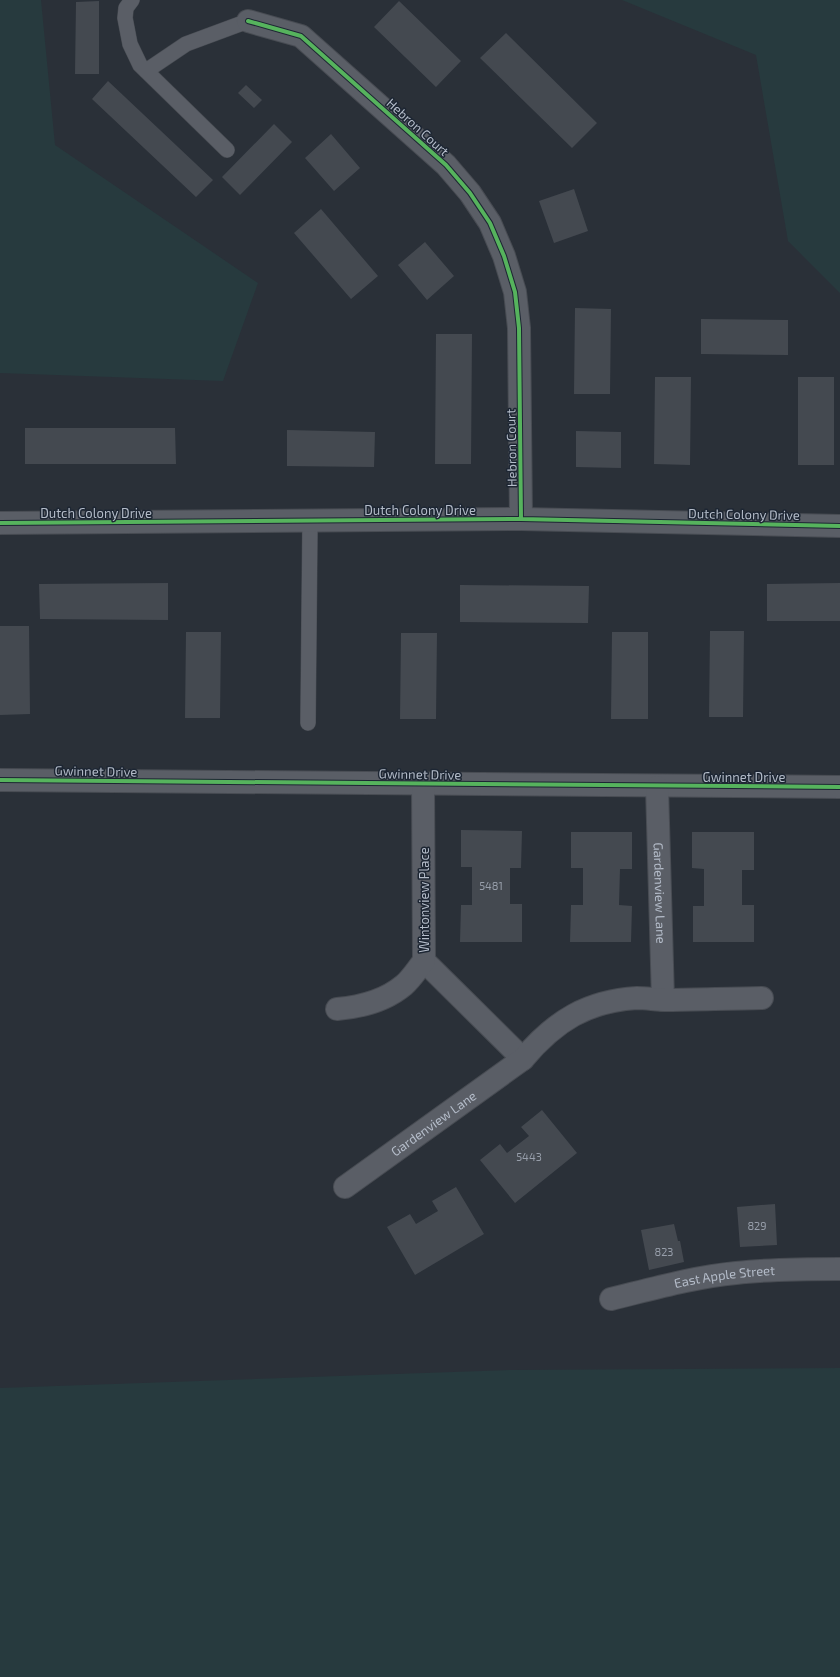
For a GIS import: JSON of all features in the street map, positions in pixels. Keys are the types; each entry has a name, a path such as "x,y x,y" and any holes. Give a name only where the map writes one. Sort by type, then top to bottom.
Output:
{"street":[{"name":"Hebron Court","path":"248,21 301,36 446,165 470,193 490,223 504,256 515,292 519,328 521,519"},
{"name":"Dutch Colony Drive","path":"0,523 521,519 840,526"},
{"name":"Gwinnet Drive","path":"0,780 657,787 840,787"},
{"name":"Wintonview Place","path":"337,1010 358,1007 387,996 404,984 424,961 423,784"},
{"name":"Gardenview Lane","path":"657,787 663,1000"},
{"path":"424,961 523,1059"},
{"name":"Gardenview Lane","path":"345,1187 523,1059 539,1040 558,1024 579,1012 614,1001 639,998 663,1000 762,998"},
{"name":"East Apple Street","path":"611,1299 674,1283 736,1273 798,1268 840,1269"}],"lane":[{"path":"132,0 126,8 125,18 127,31 135,56 140,65 227,150"},
{"path":"146,71 186,44 248,21"},
{"path":"308,723 310,521"}],"green space":[{"path":"0,0 41,0 55,145 258,283 223,381 0,373"},
{"path":"622,0 840,0 840,293 788,241 756,55"},
{"path":"840,1368 840,1677 0,1677 0,1388 511,1370"}],"building":[{"path":"99,1 99,74 75,74 76,2"},
{"path":"399,1 461,61 436,87 374,27"},
{"path":"506,33 597,123 572,148 480,58"},
{"path":"108,81 213,180 196,197 92,99"},
{"path":"246,85 262,100 254,108 238,93"},
{"path":"274,124 292,142 240,195 222,177"},
{"path":"331,134 360,168 334,191 305,158"},
{"path":"574,189 588,231 554,243 539,201"},
{"path":"321,209 378,276 351,299 294,233"},
{"path":"425,242 454,276 427,300 398,265"},
{"path":"575,308 611,309 610,394 574,394"},
{"path":"701,319 788,320 788,355 701,354"},
{"path":"436,334 472,334 471,464 435,464"},
{"path":"655,377 691,377 690,465 654,464"},
{"path":"798,377 834,377 834,465 798,465"},
{"path":"25,428 175,428 176,464 25,464"},
{"path":"287,430 375,432 374,467 287,466"},
{"path":"576,431 621,432 621,468 576,467"},
{"path":"168,583 168,620 40,619 39,584"},
{"path":"840,583 840,621 767,621 767,584"},
{"path":"460,585 589,586 588,623 460,622"},
{"path":"0,626 29,626 30,714 0,715"},
{"path":"710,631 744,631 743,717 709,717"},
{"path":"186,632 221,632 220,718 185,718"},
{"path":"612,632 648,632 648,719 611,719"},
{"path":"401,633 437,633 436,719 400,719"},
{"path":"461,830 522,831 521,868 510,868 510,904 522,904 522,942 460,942 461,905 472,905 472,867 461,867"},
{"path":"571,832 632,832 632,869 620,869 619,905 632,906 631,942 570,942 571,905 583,905 583,868 571,868"},
{"path":"692,832 754,832 754,870 742,870 742,905 754,905 754,942 693,942 693,906 704,906 704,869 692,868"},
{"path":"542,1110 577,1153 515,1203 480,1160 500,1144 507,1153 529,1136 521,1127"},
{"path":"456,1187 484,1234 415,1275 387,1227 410,1214 416,1224 438,1211 432,1201"},
{"path":"775,1204 777,1245 740,1247 737,1207"},
{"path":"674,1224 678,1241 680,1241 684,1262 649,1270 641,1230"}],"cycle path":[{"path":"248,21 301,36 446,165 470,193 490,223 504,256 515,292 519,328 521,519"},
{"path":"0,523 521,519 840,526"},
{"path":"0,780 840,787"}]}
